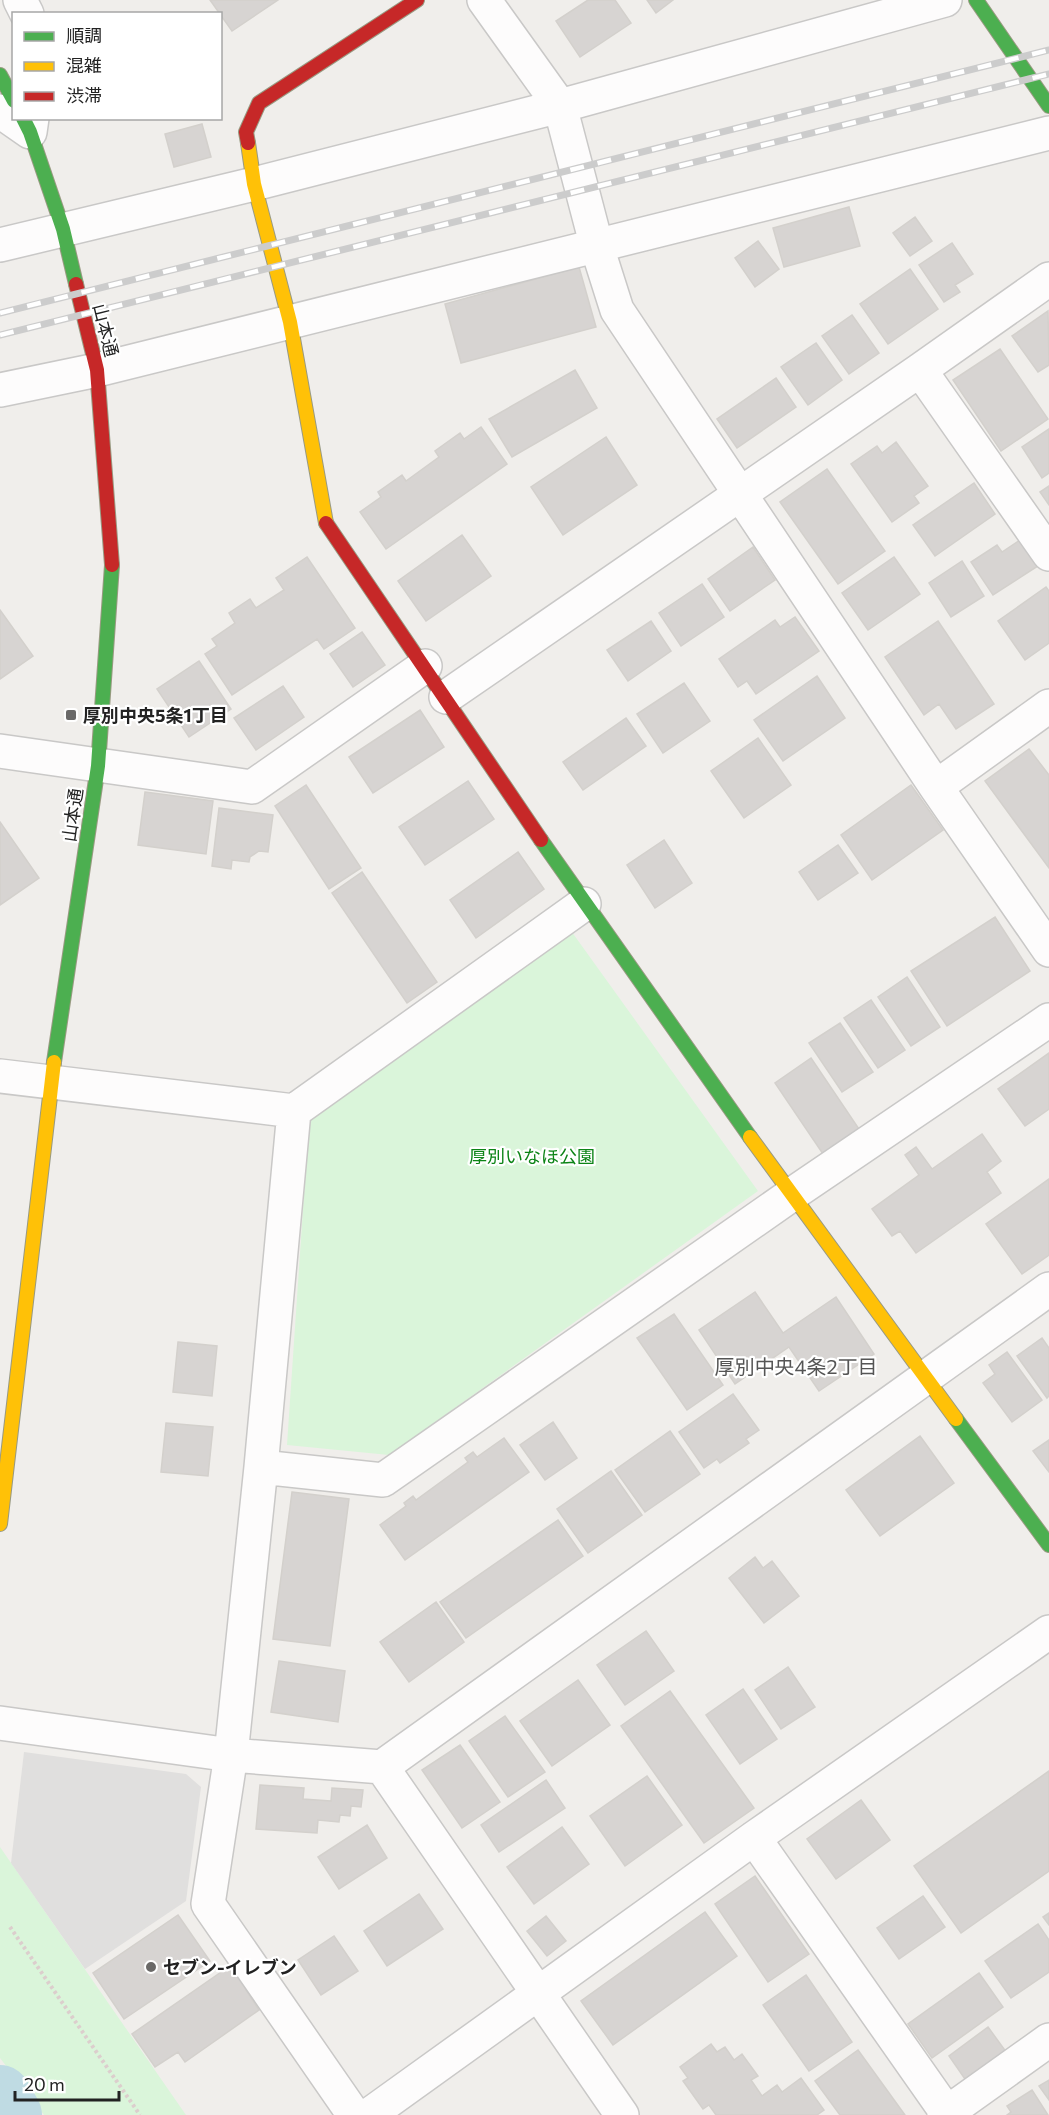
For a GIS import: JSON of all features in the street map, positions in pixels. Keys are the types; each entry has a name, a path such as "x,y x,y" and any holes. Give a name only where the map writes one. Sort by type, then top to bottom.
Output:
{"street":[{"path":"417,0 259,103 246,132 254,184 290,322 326,523 584,904 791,1195 1049,1545"},
{"path":"484,0 560,106 597,247 617,310 936,787 1049,951"},
{"path":"0,245 254,184 560,106 945,0"},
{"path":"976,0 1049,105"},
{"path":"0,75 12,97"},
{"name":"山本通","path":"0,1524 51,1081 98,766 112,574 97,370 63,229 28,123"},
{"path":"0,390 97,370 1049,133"},
{"path":"446,697 1049,279"},
{"path":"920,370 1049,554"},
{"path":"0,751 252,787 425,666"},
{"path":"936,787 1049,706"},
{"path":"0,1076 294,1111 584,904"},
{"path":"261,1467 383,1480 791,1195 1049,1020"},
{"path":"294,1111 261,1467 231,1755 208,1904 354,2115"},
{"path":"0,1723 231,1755 382,1767 1049,1289"},
{"path":"369,2115 754,1838 1049,1632"},
{"path":"382,1767 622,2115"},
{"path":"754,1838 959,2110 1049,2040"}],"path":[{"path":"10,1927 140,2115"}],"green space":[{"name":"厚別いなほ公園","path":"569,928 758,1191 389,1455 287,1445 309,1121"},
{"path":"0,1847 186,2115 44,2115 0,2058"}],"shaded area":[{"path":"24,1752 186,1774 201,1787 186,1901 85,1969 11,1863"}],"building":[{"path":"210,0 278,0 232,31 222,17 222,12 219,12"},
{"path":"588,0 615,0 631,23 580,57 556,21"},
{"path":"647,0 673,0 656,13"},
{"path":"202,124 211,157 174,167 165,134"},
{"path":"849,207 860,246 784,267 773,228"},
{"path":"915,217 932,241 910,256 893,233"},
{"path":"758,241 779,269 755,287 735,258"},
{"path":"952,243 973,274 955,285 960,292 944,302 919,265"},
{"path":"579,267 596,327 461,363 445,304"},
{"path":"910,269 938,309 888,344 860,304"},
{"path":"1048,311 1049,365 1038,372 1012,336"},
{"path":"852,315 879,353 849,374 822,336"},
{"path":"816,343 842,380 808,405 781,367"},
{"path":"1000,349 1048,419 1001,451 953,380"},
{"path":"575,370 597,408 512,457 489,419"},
{"path":"776,378 796,407 737,448 717,419"},
{"path":"481,427 507,464 386,549 360,512 381,497 378,492 402,475 406,481 439,457 435,451 460,433 464,439"},
{"path":"1049,429 1049,473 1042,478 1022,447"},
{"path":"606,437 637,485 563,535 531,487"},
{"path":"896,442 928,486 914,496 919,503 892,522 851,464 877,446 882,453"},
{"path":"827,469 885,551 838,584 780,502"},
{"path":"974,483 995,514 935,556 913,525"},
{"path":"1049,486 1049,505 1040,492"},
{"path":"462,535 491,576 426,621 398,581"},
{"path":"1023,538 1041,564 993,595 971,562 997,545 1002,552"},
{"path":"753,547 775,580 730,611 708,579"},
{"path":"307,557 355,628 324,649 317,639 232,695 205,654 217,646 212,639 235,623 229,613 250,599 256,608 284,590 276,578"},
{"path":"894,557 920,594 868,630 842,593"},
{"path":"962,561 984,596 951,617 929,583"},
{"path":"702,584 724,617 681,646 659,613"},
{"path":"1046,587 1049,591 1049,643 1025,660 998,621"},
{"path":"0,610 33,656 0,679"},
{"path":"795,617 819,651 756,694 747,681 738,687 719,659 775,620 780,627"},
{"path":"651,621 671,651 628,681 607,650"},
{"path":"938,621 994,704 956,729 939,704 924,715 885,657"},
{"path":"362,632 385,665 353,687 330,654"},
{"path":"199,661 231,709 189,737 157,689"},
{"path":"817,676 845,718 783,761 754,720"},
{"path":"684,683 710,721 663,753 637,714"},
{"path":"283,686 304,717 256,750 234,718"},
{"path":"420,710 444,747 373,793 349,757"},
{"path":"626,718 646,746 583,790 563,762"},
{"path":"758,738 791,785 744,818 711,771"},
{"path":"1029,749 1049,775 1049,868 985,781"},
{"path":"468,781 494,819 425,865 399,827"},
{"path":"306,785 361,868 329,889 275,806"},
{"path":"911,785 943,830 872,880 841,835"},
{"path":"145,792 213,801 206,854 138,845"},
{"path":"219,808 273,815 268,852 259,851 250,857 249,862 232,860 231,869 212,866"},
{"path":"0,822 39,878 0,905"},
{"path":"664,840 692,883 655,908 627,865"},
{"path":"838,845 858,873 818,900 799,872"},
{"path":"518,852 544,889 476,938 450,900"},
{"path":"362,872 437,982 407,1003 332,893"},
{"path":"995,917 1030,971 947,1026 911,971"},
{"path":"907,977 940,1027 911,1046 878,997"},
{"path":"871,1000 905,1050 878,1068 844,1018"},
{"path":"840,1023 873,1072 842,1092 809,1043"},
{"path":"1049,1053 1049,1109 1025,1126 998,1089"},
{"path":"811,1058 859,1129 823,1154 775,1083"},
{"path":"982,1134 1001,1161 987,1172 1001,1193 916,1253 900,1231 892,1236 872,1209 919,1175 905,1155 916,1147 932,1169"},
{"path":"1049,1179 1049,1255 1022,1274 986,1224"},
{"path":"755,1292 783,1333 836,1297 874,1354 819,1391 789,1347 735,1384 699,1330"},
{"path":"674,1314 723,1385 687,1410 637,1338"},
{"path":"1042,1338 1049,1348 1049,1396 1047,1398 1017,1356"},
{"path":"178,1342 217,1346 212,1396 173,1392"},
{"path":"1007,1352 1042,1400 1012,1422 983,1383 995,1374 989,1365"},
{"path":"733,1394 759,1430 746,1439 749,1443 720,1463 717,1459 704,1468 679,1432"},
{"path":"553,1422 577,1458 545,1480 520,1445"},
{"path":"166,1423 213,1427 208,1476 161,1472"},
{"path":"670,1431 700,1474 645,1512 615,1470"},
{"path":"920,1436 954,1483 880,1536 846,1490"},
{"path":"504,1438 529,1472 405,1560 380,1525 406,1506 404,1503 413,1496 416,1500 468,1462 465,1458 473,1452 477,1457"},
{"path":"1049,1440 1049,1472 1033,1451"},
{"path":"611,1471 642,1515 588,1553 557,1509"},
{"path":"292,1492 349,1499 330,1646 273,1639"},
{"path":"558,1520 583,1556 466,1638 440,1602"},
{"path":"755,1557 763,1568 772,1561 799,1596 764,1623 729,1578"},
{"path":"436,1602 464,1642 409,1682 380,1642"},
{"path":"646,1631 674,1671 625,1705 597,1665"},
{"path":"279,1661 345,1671 338,1722 271,1712"},
{"path":"788,1667 815,1707 781,1729 755,1690"},
{"path":"578,1680 610,1725 552,1766 520,1721"},
{"path":"743,1689 777,1739 740,1764 706,1715"},
{"path":"670,1691 754,1808 704,1843 621,1726"},
{"path":"505,1716 545,1772 508,1797 469,1741"},
{"path":"460,1745 500,1802 462,1828 422,1770"},
{"path":"1049,1771 1049,1871 961,1933 914,1866"},
{"path":"647,1776 682,1825 625,1866 590,1816"},
{"path":"546,1780 565,1808 499,1852 481,1825"},
{"path":"260,1785 304,1788 303,1799 331,1801 332,1788 363,1790 361,1807 351,1806 350,1816 340,1815 339,1822 318,1820 317,1833 256,1829"},
{"path":"861,1800 890,1840 836,1879 807,1839"},
{"path":"367,1825 387,1858 339,1889 318,1857"},
{"path":"562,1827 589,1864 534,1904 507,1867"},
{"path":"755,1876 809,1954 768,1982 715,1904"},
{"path":"419,1894 443,1929 387,1966 364,1931"},
{"path":"923,1896 945,1927 899,1959 877,1928"},
{"path":"705,1912 737,1956 613,2045 581,2001"},
{"path":"1049,1913 1049,1925 1043,1917"},
{"name":"セブン-イレブン","path":"178,1915 210,1961 124,2019 93,1973"},
{"path":"546,1916 566,1941 547,1956 527,1931"},
{"path":"1038,1924 1049,1940 1049,1972 1011,1998 985,1961"},
{"path":"334,1936 358,1971 321,1995 298,1960"},
{"path":"237,1961 254,1985 246,1990 259,2010 185,2062 178,2052 155,2067 132,2034"},
{"path":"979,1973 1003,2007 932,2058 908,2024"},
{"path":"806,1975 852,2042 809,2071 763,2005"},
{"path":"988,2027 1007,2053 967,2082 949,2056"},
{"path":"711,2044 717,2052 725,2047 734,2060 742,2054 758,2076 751,2080 762,2096 777,2085 782,2092 801,2078 824,2110 817,2115 716,2115 709,2105 703,2109 683,2081 688,2078 680,2067"},
{"path":"858,2050 905,2115 840,2115 815,2081"},
{"path":"1049,2080 1049,2100 1039,2086"},
{"path":"1032,2090 1048,2115 1007,2115 1011,2112 1007,2106"}],"waterway":[{"path":"0,2096 11,2115"}],"railway":[{"path":"0,313 1049,50"},
{"path":"0,335 1049,74"}],"traffic: fast":[{"path":"976,0 1049,106"},
{"path":"0,75 12,97"},
{"path":"24,120 63,229 76,284"},
{"path":"54,1062 98,766 112,565"},
{"path":"541,840 750,1137"},
{"path":"956,1419 1049,1545"}],"traffic: slow":[{"path":"248,143 254,184 290,322 326,523"},
{"path":"0,1524 54,1062"},
{"path":"750,1137 956,1419"}],"traffic: jam":[{"path":"248,143 246,132 259,103 417,0"},
{"path":"76,284 97,370 112,565"},
{"path":"326,523 541,840"}],"place":[{"name":"厚別中央5条1丁目","path":"71,715"},
{"name":"セブン-イレブン","path":"151,1967"}],"district":[{"name":"厚別中央4条2丁目","path":"796,1366"}]}
